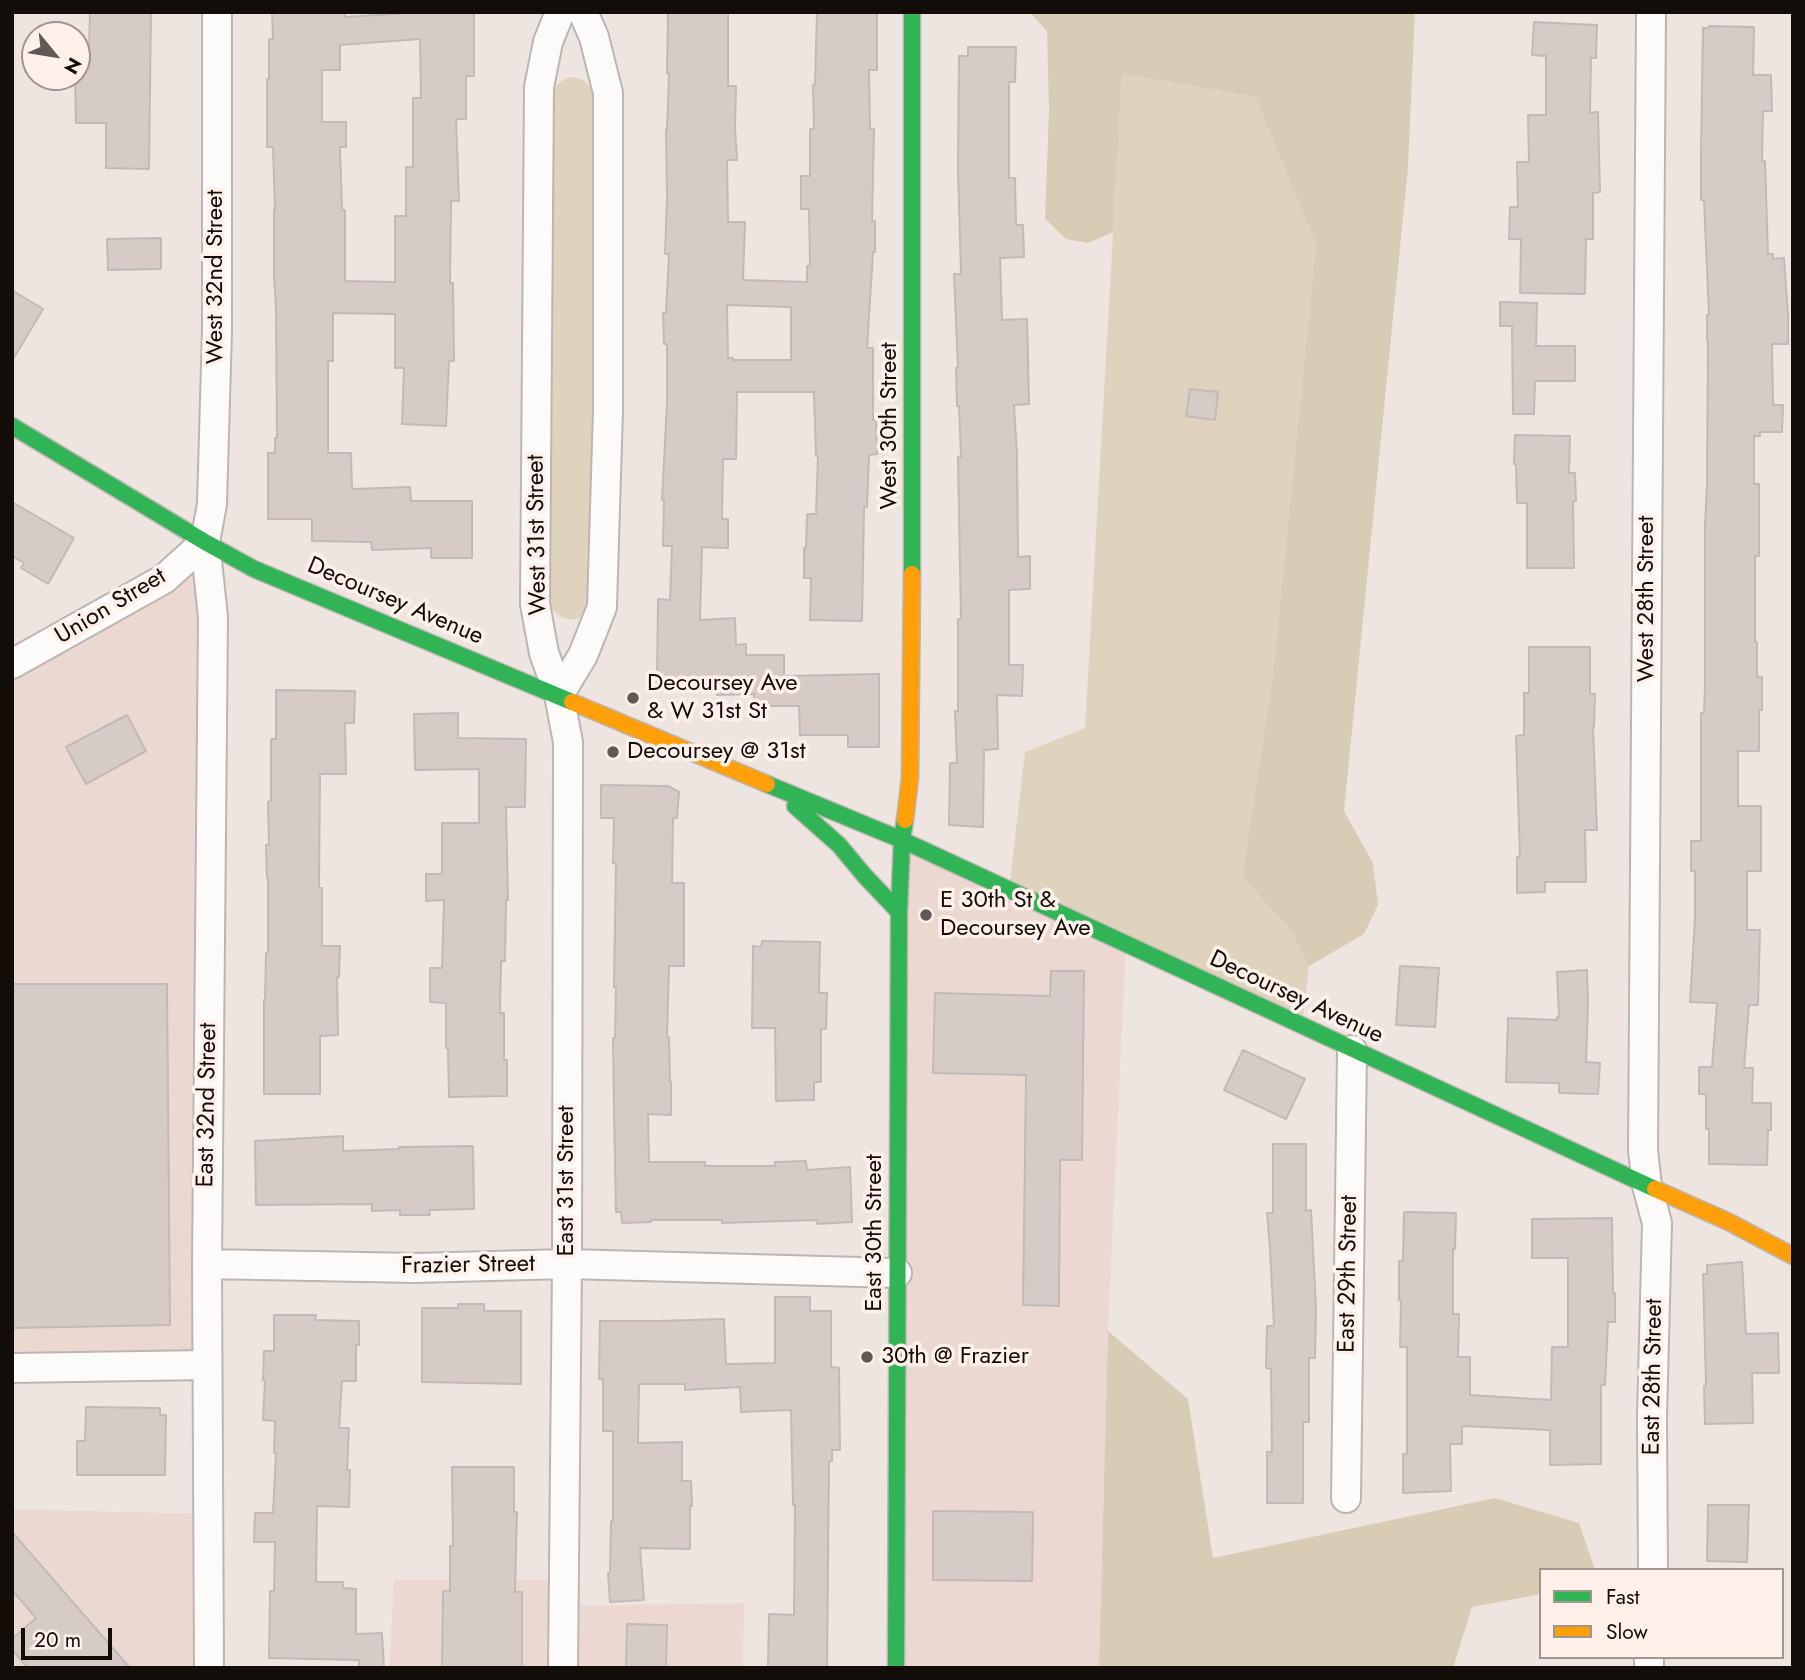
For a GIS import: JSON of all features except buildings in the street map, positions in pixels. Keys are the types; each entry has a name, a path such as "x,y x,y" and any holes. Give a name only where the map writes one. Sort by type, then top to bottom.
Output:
{"main road":[{"name":"West 30th Street","path":"902,840 910,778 912,12"},
{"name":"Decoursey Avenue","path":"12,426 254,569 902,840 1729,1222 1793,1256"},
{"name":"Decoursey Avenue","path":"778,787 800,812 839,845 899,912"},
{"name":"East 30th Street","path":"897,1668 899,912 902,840"}],"street":[{"name":"West 32nd Street","path":"205,542 212,504 217,330 217,12"},
{"name":"West 31st Street","path":"559,695 544,653 535,604 539,87 548,42 560,12"},
{"path":"559,695 583,655 602,607 608,396 608,93 594,37 583,12"},
{"name":"West 28th Street","path":"1647,1186 1643,1150 1651,12"},
{"name":"Union Street","path":"12,664 164,579 205,542"},
{"name":"East 32nd Street","path":"205,542 213,617 207,1264 209,1668"},
{"name":"East 31st Street","path":"559,695 568,742 563,1668"},
{"name":"East 29th Street","path":"1346,1498 1352,1050"},
{"name":"East 28th Street","path":"1647,1186 1657,1223 1652,1416 1653,1568"},
{"name":"Frazier Street","path":"207,1264 415,1268 567,1264 897,1273"},
{"path":"12,1368 207,1365"}],"shaded area":[{"path":"1029,12 1415,12 1408,167 1344,811 1373,863 1378,905 1364,934 1309,966 1288,927 1242,877 1273,674 1316,245 1255,97 1122,74 1113,232 1088,243 1066,239 1045,219 1049,110 1047,31"},
{"path":"1122,74 1255,97 1316,245 1273,674 1242,877 1288,927 1309,966 1302,1026 1009,889 1025,752 1085,728"},
{"path":"569,77 587,83 595,100 591,594 584,613 575,619 562,617 555,612 547,598 552,92 560,82"},
{"path":"205,542 207,1365 12,1368 12,664"},
{"path":"902,840 1126,944 1108,1330 1099,1668 897,1668"},
{"path":"1108,1331 1188,1399 1213,1558 1495,1498 1579,1523 1594,1568 1539,1568 1539,1594 1472,1607 1453,1668 1099,1668"},
{"path":"12,1509 207,1514 209,1668 12,1668"},
{"path":"394,1580 564,1580 564,1606 744,1603 743,1668 389,1668"}],"traffic: fast":[{"path":"912,12 912,574"},
{"path":"12,426 254,569 572,702"},
{"path":"767,784 902,840 1655,1189"},
{"path":"795,806 839,845 899,912"},
{"path":"896,1668 899,912 905,820"}],"traffic: slow":[{"path":"905,820 910,778 912,574"},
{"path":"572,702 767,784"},
{"path":"1655,1189 1729,1222 1793,1256"}],"place":[{"name":"Decoursey Ave & W 31st St","path":"633,698"},
{"name":"Decoursey @ 31st","path":"613,752"},
{"name":"E 30th St & Decoursey Ave","path":"926,915"},
{"name":"30th @ Frazier","path":"867,1357"}]}
